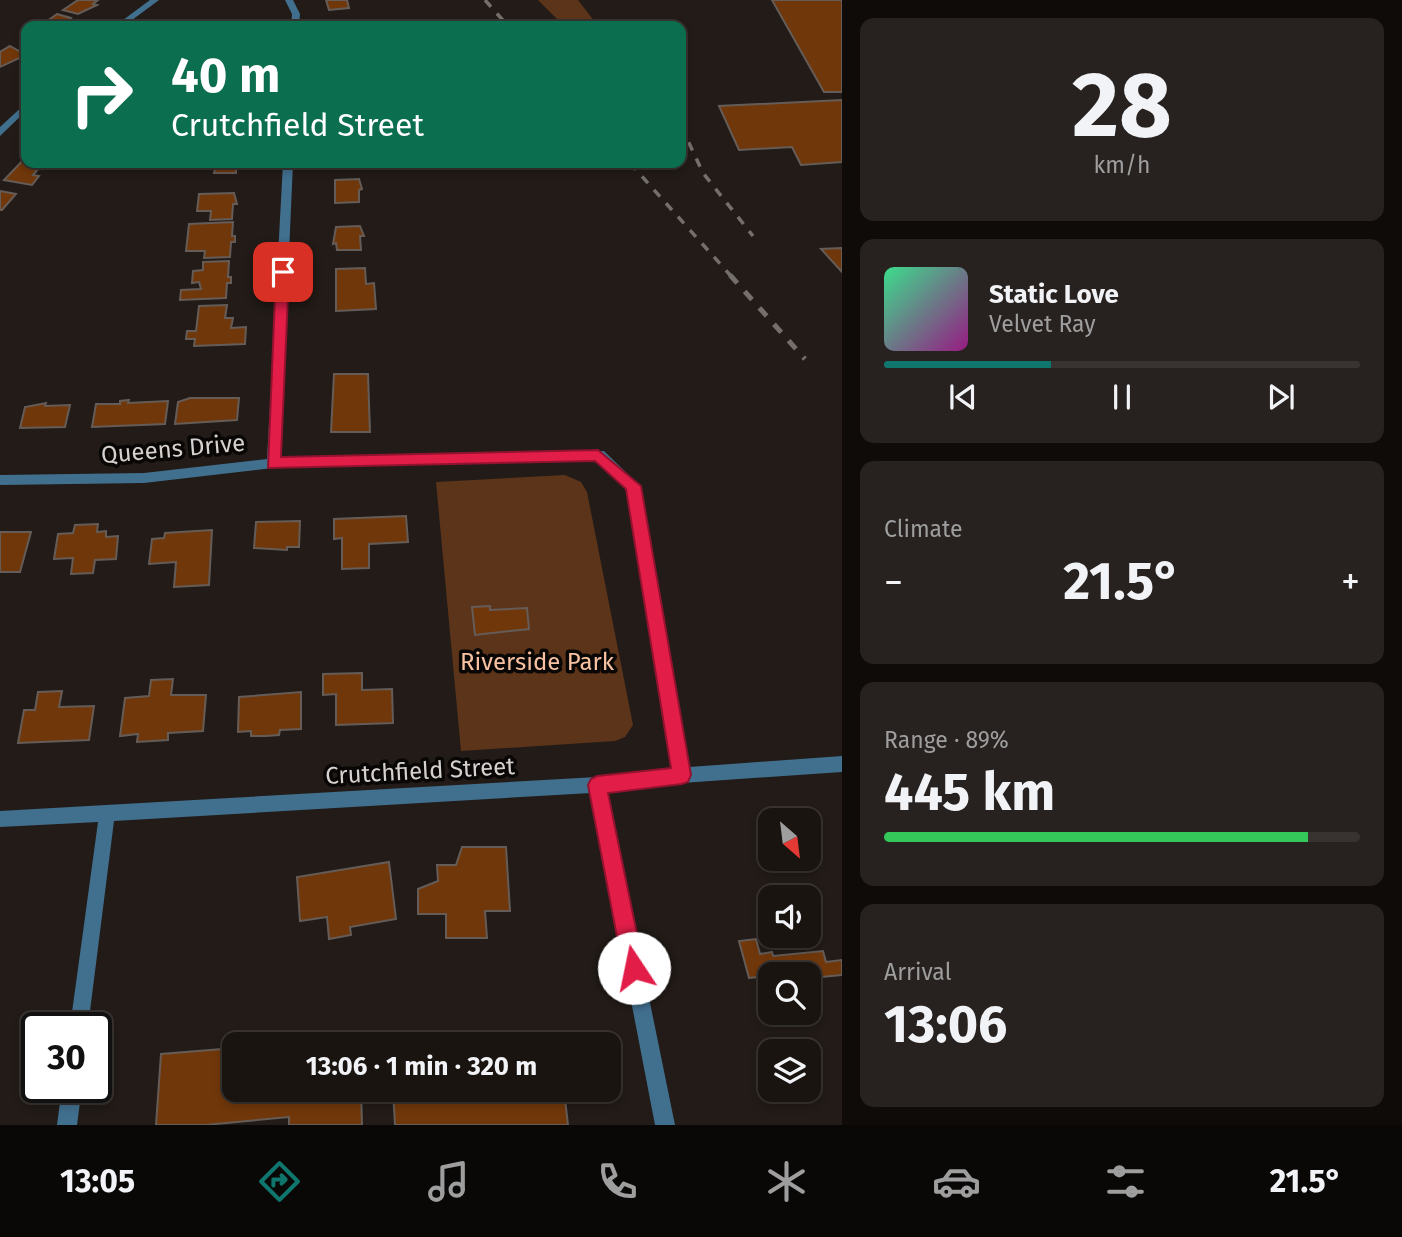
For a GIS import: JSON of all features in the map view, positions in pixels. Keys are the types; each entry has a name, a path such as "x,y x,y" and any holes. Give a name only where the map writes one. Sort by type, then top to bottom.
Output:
{"street":[{"path":"126,21 155,0"},
{"path":"289,0 296,14 295,21"},
{"path":"0,133 21,111"},
{"path":"273,463 288,168"},
{"name":"Queens Drive","path":"0,480 144,478 273,463 598,456 633,486 682,775"},
{"name":"Crutchfield Street","path":"0,819 597,785 682,775 842,764"},
{"path":"597,785 665,1125"},
{"path":"81,1012 107,814"},
{"path":"67,1125 70,1103"}],"green space":[{"path":"538,0 578,0 594,21 559,21"},
{"name":"Riverside Park","path":"565,475 581,482 587,492 633,725 625,737 615,741 461,751 436,482"}],"building":[{"path":"78,0 98,0 93,4 97,5 78,14 63,10"},
{"path":"326,0 347,0 349,8 329,10"},
{"path":"772,0 842,0 842,92 824,92"},
{"path":"57,14 71,18 67,21 47,21"},
{"path":"10,46 21,52 21,57 0,67 0,52"},
{"path":"842,100 842,162 801,165 792,147 739,150 719,106"},
{"path":"21,162 21,168 39,168 33,175 39,176 32,185 4,180"},
{"path":"236,168 236,173 214,173 215,169 211,169"},
{"path":"359,179 362,189 359,190 359,202 335,203 335,180"},
{"path":"0,191 16,194 2,210 0,210"},
{"path":"234,193 237,204 233,204 232,219 210,220 211,211 197,211 199,194"},
{"path":"233,222 232,236 235,236 235,242 231,242 230,257 204,258 205,251 186,251 189,224"},
{"path":"360,226 364,236 360,236 361,250 337,250 336,243 333,244 336,227"},
{"path":"842,248 842,272 821,249"},
{"path":"229,261 228,277 231,277 231,283 227,283 226,298 180,300 181,290 201,289 199,282 192,283 193,271 203,270 203,262"},
{"path":"365,268 366,284 374,283 376,309 336,311 336,269"},
{"path":"227,305 225,318 233,318 231,328 246,327 245,344 194,346 195,339 186,339 187,331 196,331 199,306"},
{"path":"334,374 368,374 370,432 331,432"},
{"path":"190,398 239,398 237,420 175,424 178,402"},
{"path":"129,400 128,403 168,401 165,424 92,427 96,404 120,404 120,401"},
{"path":"46,403 45,406 70,405 65,427 20,428 25,407"},
{"path":"406,516 408,542 369,544 369,568 342,569 342,538 334,539 334,519"},
{"path":"300,521 299,547 287,547 287,550 254,548 256,522"},
{"path":"98,524 97,532 106,531 106,537 118,536 116,559 95,560 93,573 71,574 73,558 54,559 58,534 73,533 75,525"},
{"path":"212,530 209,585 174,587 176,562 149,564 152,539 164,538 165,533"},
{"path":"0,532 31,532 20,572 0,572"},
{"path":"490,606 490,610 527,608 529,629 475,635 472,607"},
{"path":"362,673 362,690 392,689 393,723 336,725 336,694 323,695 323,674"},
{"path":"173,679 171,695 206,695 203,731 168,733 168,740 137,742 138,734 120,736 125,698 149,696 151,680"},
{"path":"62,691 59,707 94,706 89,740 18,743 24,710 35,710 38,692"},
{"path":"301,692 301,729 280,730 279,735 266,736 251,736 251,731 238,732 239,697"},
{"path":"462,847 506,847 510,911 485,911 487,938 446,938 446,914 418,914 418,889 438,881 437,865 456,865"},
{"path":"389,862 396,919 350,927 351,935 329,939 327,917 300,921 297,877"},
{"path":"756,939 760,954 772,952 773,956 823,951 826,962 842,960 842,975 821,977 821,962 758,962 758,977 749,978 739,941"},
{"path":"222,1049 222,1102 361,1102 362,1125 289,1125 289,1117 205,1125 156,1125 161,1054"},
{"path":"394,1102 565,1102 568,1125 395,1125"}],"railway":[{"path":"485,0 504,21"},
{"path":"686,137 703,173 753,236"},
{"path":"634,168 731,276"},
{"path":"730,275 805,359"}],"route":[{"path":"283,272 273,463 598,456 633,486 682,775 597,785 634,968"}]}
